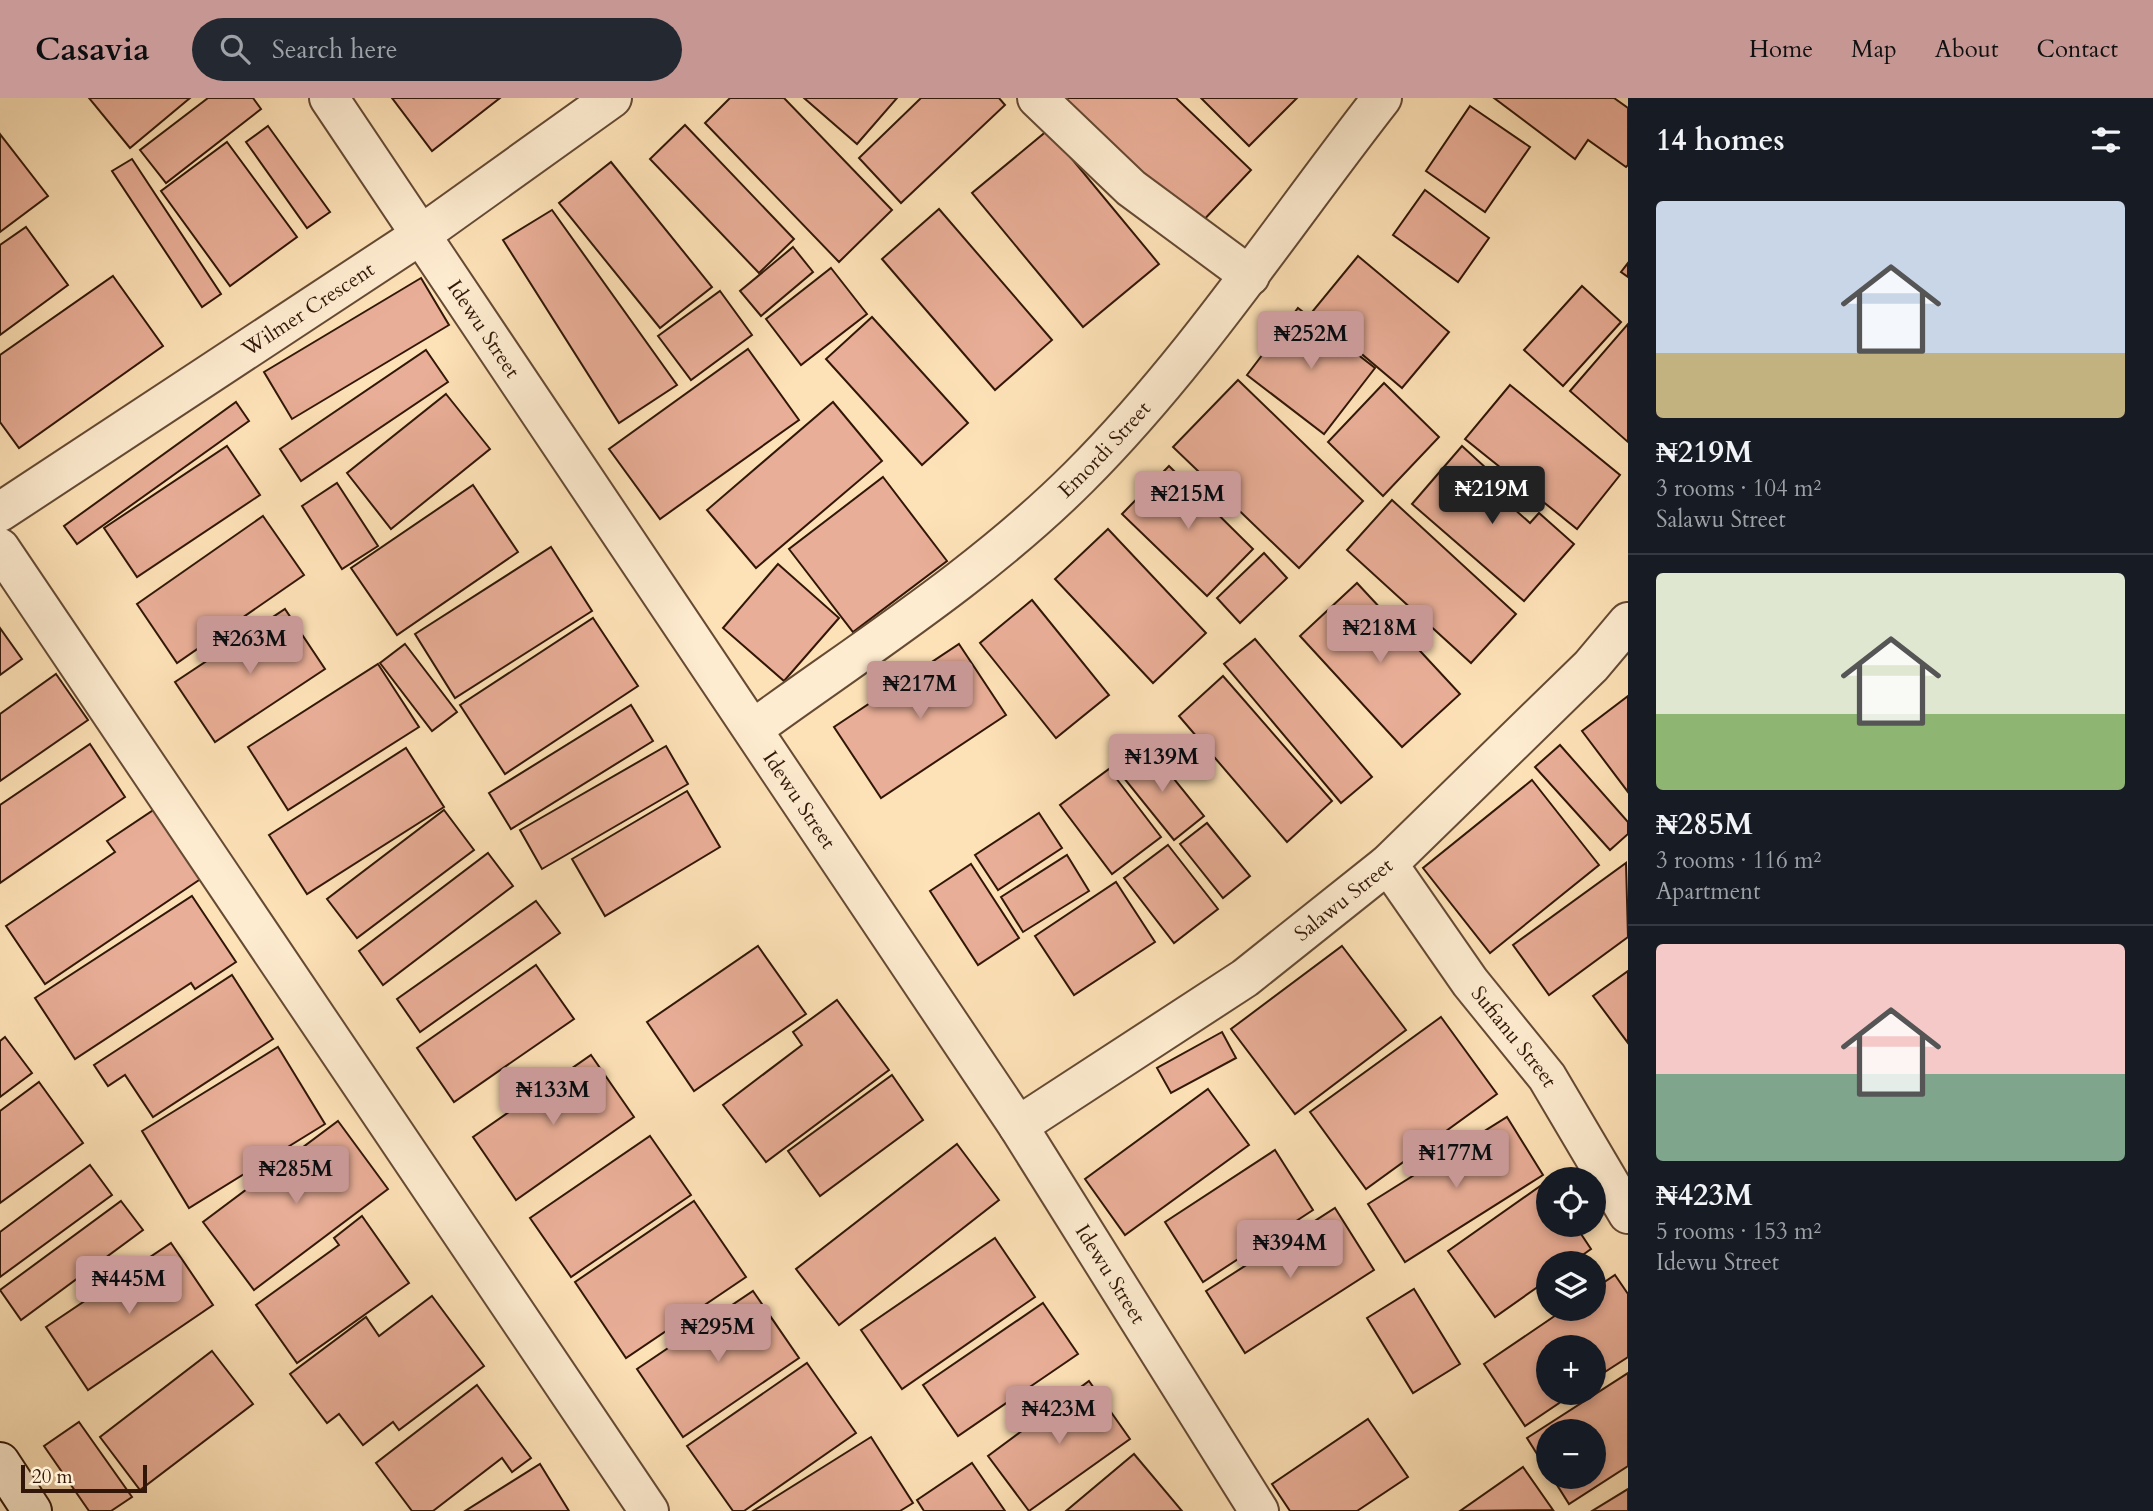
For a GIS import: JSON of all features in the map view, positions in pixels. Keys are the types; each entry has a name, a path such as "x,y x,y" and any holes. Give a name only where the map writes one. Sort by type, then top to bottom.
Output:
{"street":[{"name":"Idewu Street","path":"329,98 1018,1126 1259,1511"},
{"name":"Wilmer Crescent","path":"0,512 422,234 612,98"},
{"path":"1037,98 1130,188 1250,276"},
{"name":"Emordi Street","path":"753,729 975,567 1077,479 1145,407 1223,314 1382,98"},
{"path":"0,548 649,1511"},
{"name":"Salawu Street","path":"1018,1126 1245,978 1388,864 1591,666 1628,622"},
{"name":"Sufianu Street","path":"1388,864 1470,982 1547,1077 1628,1214"},
{"path":"0,1462 32,1511"}],"building":[{"path":"89,98 190,98 130,148"},
{"path":"208,98 253,98 261,109 166,183 140,150"},
{"path":"392,98 500,98 432,151"},
{"path":"730,98 784,98 892,210 839,262 705,123"},
{"path":"804,98 897,98 857,144"},
{"path":"921,98 999,98 1005,105 901,203 859,158"},
{"path":"1063,98 1176,98 1251,170 1198,226"},
{"path":"1201,98 1297,98 1249,146"},
{"path":"1494,98 1614,98 1628,108 1628,165 1626,167 1588,140 1575,159"},
{"path":"1470,106 1530,147 1485,212 1426,171"},
{"path":"685,125 794,239 759,273 650,159"},
{"path":"268,126 330,212 307,228 246,142"},
{"path":"1048,130 1159,264 1083,327 972,193"},
{"path":"0,134 48,196 0,232"},
{"path":"227,142 297,237 230,286 161,191"},
{"path":"132,159 221,294 202,307 112,171"},
{"path":"611,162 712,287 660,328 559,203"},
{"path":"1425,190 1489,238 1458,282 1393,235"},
{"path":"939,209 1052,340 995,390 882,259"},
{"path":"552,210 677,385 619,423 503,240"},
{"path":"26,227 68,285 0,335 0,245"},
{"path":"793,247 813,272 761,316 740,291"},
{"path":"1358,256 1449,332 1402,388 1312,312"},
{"path":"1628,263 1628,277 1621,272"},
{"path":"831,268 867,314 801,365 766,319"},
{"path":"113,276 163,346 19,448 0,422 0,355"},
{"path":"421,278 449,325 292,419 264,372"},
{"path":"1582,286 1621,322 1563,386 1524,350"},
{"path":"720,291 752,335 691,380 658,336"},
{"path":"1298,308 1375,368 1324,434 1247,375"},
{"path":"872,317 968,423 922,465 826,359"},
{"path":"1628,324 1628,442 1570,391"},
{"path":"748,349 799,420 660,519 609,449"},
{"path":"426,350 448,382 301,481 280,449"},
{"path":"1238,380 1363,501 1299,568 1173,447"},
{"path":"1384,383 1439,437 1383,496 1328,442"},
{"path":"1510,385 1620,475 1577,529 1465,439"},
{"path":"446,394 490,449 391,529 347,473"},
{"path":"236,402 249,421 77,544 64,526"},
{"path":"833,402 882,461 756,568 707,510"},
{"path":"227,446 260,495 137,577 104,528"},
{"path":"1462,446 1486,468 1478,477 1530,523 1539,513 1574,544 1524,601 1412,504"},
{"path":"1169,466 1253,549 1207,596 1122,514"},
{"path":"883,477 947,561 853,632 789,549"},
{"path":"337,483 378,546 342,569 302,506"},
{"path":"473,485 518,552 397,635 351,568"},
{"path":"1392,500 1516,614 1471,663 1347,550"},
{"path":"263,516 304,575 177,663 137,604"},
{"path":"1108,529 1206,633 1153,683 1055,579"},
{"path":"551,547 592,611 455,698 415,634"},
{"path":"1264,553 1287,578 1240,623 1217,598"},
{"path":"778,564 839,618 784,681 723,628"},
{"path":"1357,583 1460,694 1402,747 1300,636"},
{"path":"1032,600 1109,695 1056,738 980,643"},
{"path":"285,609 325,669 215,742 175,682"},
{"path":"593,618 638,686 505,774 460,705"},
{"path":"0,628 22,659 0,675"},
{"path":"1255,639 1372,777 1341,803 1224,664"},
{"path":"405,644 457,712 432,731 380,663"},
{"path":"959,644 1006,715 881,798 834,727"},
{"path":"378,664 419,727 288,810 248,747"},
{"path":"56,674 88,720 0,781 0,714"},
{"path":"1223,676 1332,801 1287,842 1179,716"},
{"path":"1628,696 1628,792 1582,731"},
{"path":"631,705 653,741 511,829 489,793"},
{"path":"90,744 125,797 0,883 0,805"},
{"path":"1560,745 1628,822 1628,834 1610,850 1535,767"},
{"path":"666,746 688,784 542,869 520,830"},
{"path":"406,748 444,807 307,894 269,835"},
{"path":"1149,748 1204,816 1174,840 1119,772"},
{"path":"1109,769 1161,837 1112,874 1060,805"},
{"path":"1532,780 1599,865 1490,953 1423,868"},
{"path":"687,791 720,847 605,916 572,859"},
{"path":"155,809 202,878 45,984 6,926 115,852 107,841"},
{"path":"444,810 474,850 357,938 327,899"},
{"path":"1039,813 1062,848 998,890 975,855"},
{"path":"1207,823 1250,876 1223,898 1180,844"},
{"path":"1168,845 1218,909 1174,943 1124,878"},
{"path":"488,853 513,886 383,985 359,951"},
{"path":"1067,855 1089,891 1023,932 1001,897"},
{"path":"1626,863 1628,937 1549,995 1513,945"},
{"path":"971,864 1019,938 978,965 930,891"},
{"path":"1116,882 1155,942 1074,995 1035,936"},
{"path":"192,896 236,962 195,989 191,983 75,1059 35,998"},
{"path":"536,901 560,933 420,1032 397,999"},
{"path":"758,946 806,1014 694,1091 647,1022"},
{"path":"1342,946 1406,1030 1295,1114 1231,1029"},
{"path":"536,965 574,1019 454,1102 417,1048"},
{"path":"1628,971 1628,1043 1593,996"},
{"path":"232,975 273,1039 153,1117 125,1075 108,1086 94,1065"},
{"path":"837,1000 889,1070 766,1162 723,1105 802,1045 793,1032"},
{"path":"1441,1017 1497,1094 1366,1189 1310,1112"},
{"path":"1222,1032 1236,1058 1171,1093 1157,1068"},
{"path":"5,1037 32,1073 0,1097 0,1041"},
{"path":"278,1047 325,1124 189,1208 142,1131"},
{"path":"591,1055 634,1117 516,1200 473,1137"},
{"path":"892,1075 923,1120 820,1196 788,1151"},
{"path":"39,1082 83,1143 0,1203 0,1111"},
{"path":"1208,1089 1249,1145 1125,1235 1085,1179"},
{"path":"1507,1117 1538,1167 1536,1179 1405,1262 1368,1204"},
{"path":"338,1121 388,1189 254,1290 203,1222"},
{"path":"650,1136 691,1195 571,1277 530,1218"},
{"path":"957,1144 999,1200 839,1325 796,1269"},
{"path":"1275,1150 1313,1210 1203,1282 1165,1222"},
{"path":"90,1165 112,1195 0,1277 0,1232"},
{"path":"1536,1189 1536,1237 1583,1237 1591,1249 1536,1251 1536,1288 1495,1317 1448,1251"},
{"path":"121,1201 143,1230 21,1320 0,1290"},
{"path":"694,1201 746,1277 626,1358 575,1282"},
{"path":"1335,1208 1374,1270 1245,1353 1206,1291"},
{"path":"362,1216 409,1283 297,1363 256,1305 339,1245 334,1238"},
{"path":"995,1238 1035,1297 902,1389 861,1330"},
{"path":"171,1243 213,1305 88,1390 46,1327"},
{"path":"1615,1275 1628,1294 1628,1357 1606,1371 1606,1335 1536,1335 1536,1405 1556,1405 1525,1426 1484,1364 1547,1321 1606,1321 1606,1281"},
{"path":"1414,1289 1460,1364 1413,1393 1367,1318"},
{"path":"753,1291 799,1358 683,1437 637,1369"},
{"path":"432,1296 484,1366 399,1430 393,1422 363,1445 339,1414 327,1423 290,1374 366,1317 379,1336"},
{"path":"1043,1303 1078,1354 958,1436 923,1385"},
{"path":"212,1351 253,1404 140,1490 100,1437"},
{"path":"807,1363 856,1433 744,1511 733,1511 687,1446"},
{"path":"1628,1373 1628,1466 1606,1480 1606,1419 1557,1419 1578,1405 1606,1405 1606,1387"},
{"path":"1089,1381 1130,1439 1029,1511 988,1456"},
{"path":"477,1385 531,1458 512,1472 502,1458 433,1511 412,1511 376,1463"},
{"path":"1368,1419 1408,1477 1357,1511 1290,1511 1272,1484"},
{"path":"79,1422 132,1497 111,1511 89,1511 44,1446"},
{"path":"1536,1432 1536,1452 1527,1438"},
{"path":"871,1437 913,1503 900,1511 753,1511"},
{"path":"1134,1454 1182,1511 1066,1511"},
{"path":"972,1463 1005,1511 924,1511 917,1500"},
{"path":"540,1464 569,1511 465,1511"},
{"path":"1523,1467 1553,1510 1460,1511"},
{"path":"1560,1489 1592,1489 1569,1504"},
{"path":"1628,1489 1628,1511 1592,1511"}]}
